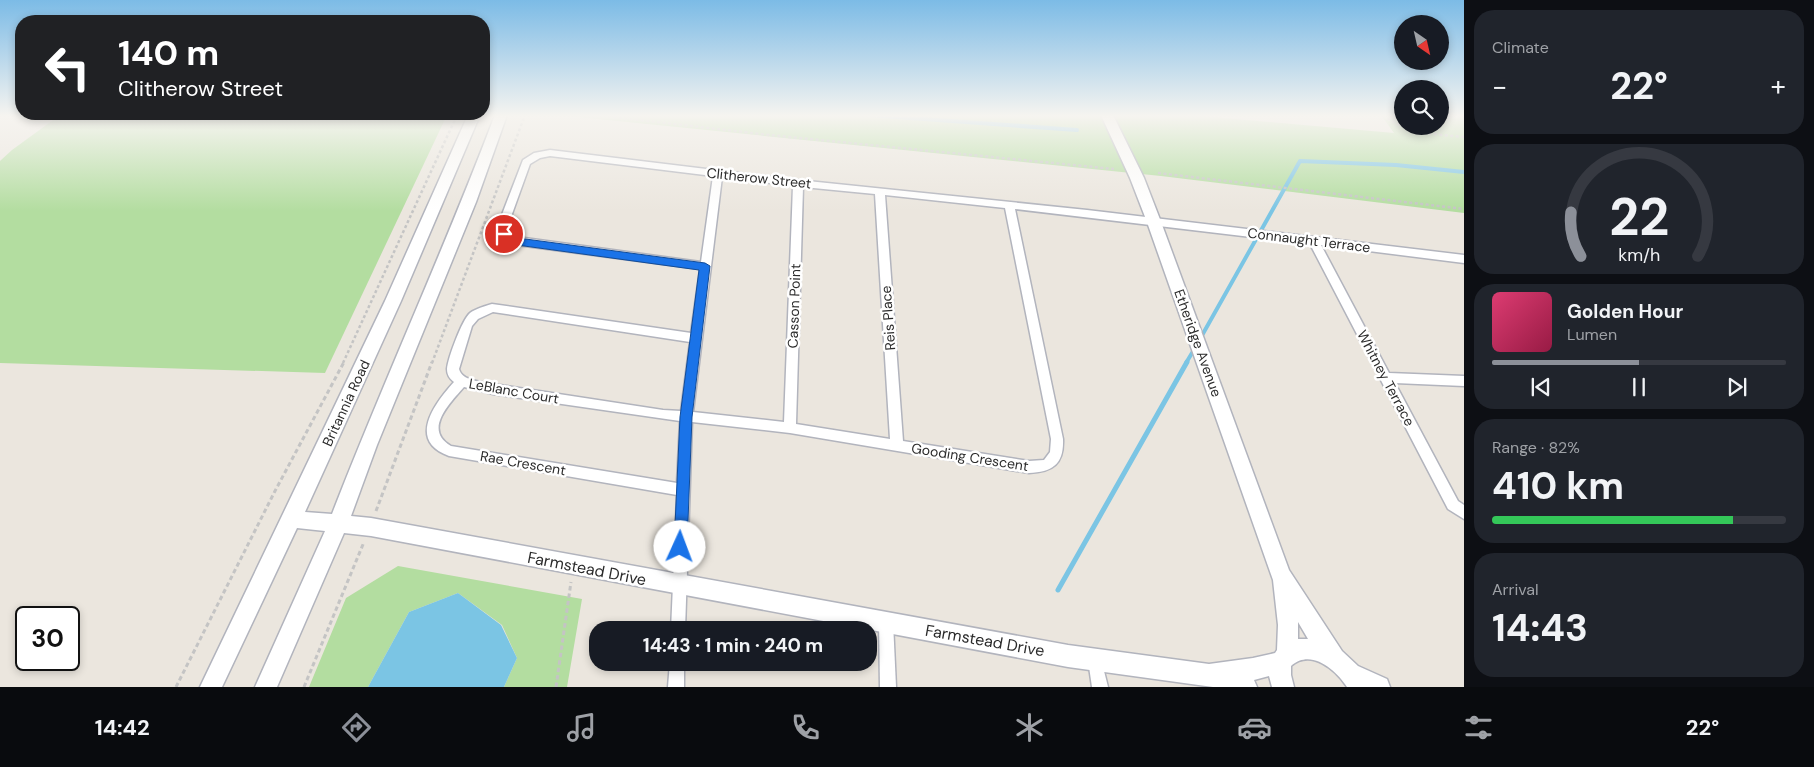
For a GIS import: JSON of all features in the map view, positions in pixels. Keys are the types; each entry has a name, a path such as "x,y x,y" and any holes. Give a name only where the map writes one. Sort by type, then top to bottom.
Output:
{"street":[{"name":"Britannia Road","path":"211,687 292,519 393,301 460,147"},
{"path":"266,687 338,524 372,436 469,202 489,147"},
{"name":"Etheridge Avenue","path":"1122,147 1137,178 1154,222 1281,575 1312,626 1335,659"},
{"name":"Clitherow Street","path":"705,266 517,241 508,238 504,234 503,225 526,162 543,153 1154,222"},
{"path":"678,621 686,417 718,174"},
{"name":"Casson Point","path":"790,428 798,183"},
{"name":"Reis Place","path":"880,192 897,445"},
{"name":"Gooding Crescent","path":"686,417 710,418 790,428 1029,467 1038,467 1054,459 1058,450 1057,438 1009,205"},
{"name":"Connaught Terrace","path":"1154,222 1464,259"},
{"name":"Whitney Terrace","path":"1313,240 1453,505 1464,514"},
{"name":"LeBlanc Court","path":"686,417 493,390 462,382 454,375 453,369 467,324 474,316 492,308 696,338"},
{"path":"1386,378 1464,381"},
{"name":"Rae Crescent","path":"462,382 440,407 432,432 433,440 439,447 449,451 683,490"},
{"name":"Farmstead Drive","path":"292,519 371,527 1095,660 1206,674 1246,687"},
{"name":"Etheridge Avenue","path":"1281,575 1288,625 1285,658 1280,675 1283,687"},
{"path":"886,622 888,687"},
{"path":"1285,658 1298,649 1322,652 1335,659 1355,681 1380,687"},
{"name":"Farmstead Drive","path":"1206,674 1253,669 1285,658"},
{"path":"1095,660 1100,687"},
{"path":"676,687 677,671"}],"path":[{"path":"176,687 275,491 338,374 442,147"},
{"path":"304,687 371,527 512,147"},
{"path":"891,147 1114,169"},
{"path":"1158,173 1464,209"},
{"path":"556,687 575,566"}],"green space":[{"path":"16,147 432,147 325,373 0,363 0,161"},
{"path":"875,147 1464,147 1464,213 1161,176"},
{"path":"398,566 582,599 567,687 504,687 517,658 502,625 458,593 409,612 368,687 309,687 346,598"}],"water":[{"path":"458,593 501,625 517,658 504,687 368,687 409,612"}],"waterway":[{"path":"1200,339 1300,161 1396,165 1464,172"},
{"path":"1186,363 1195,348"},
{"path":"1058,590 1187,362"}],"route":[{"path":"504,234 508,238 517,241 705,266 686,417 680,547"}]}
